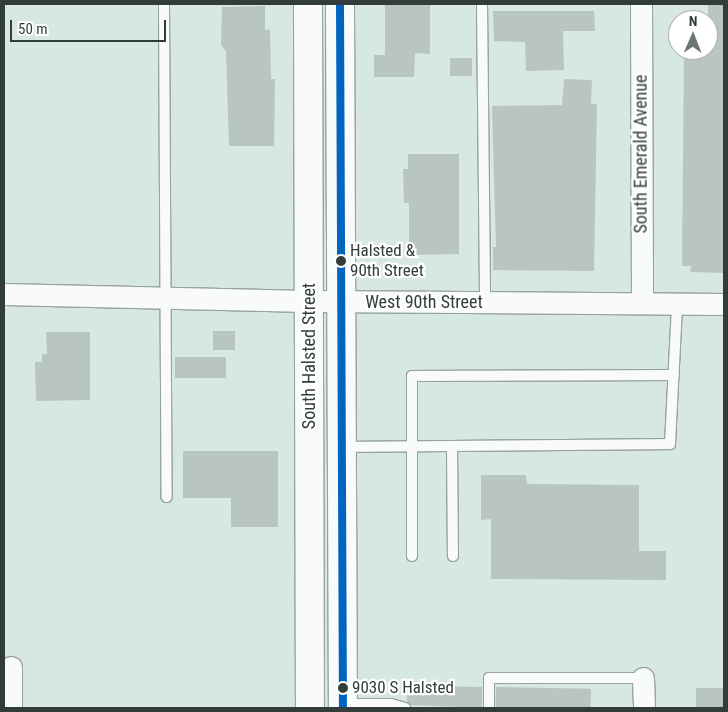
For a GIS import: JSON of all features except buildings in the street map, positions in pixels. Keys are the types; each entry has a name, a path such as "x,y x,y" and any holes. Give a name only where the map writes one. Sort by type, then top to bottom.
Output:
{"main road":[{"name":"South Halsted Street","path":"308,4 310,708"},
{"name":"South Halsted Street","path":"340,4 342,706"}],"street":[{"name":"South Emerald Avenue","path":"640,4 642,304"},
{"name":"West 90th Street","path":"4,294 165,299 724,304"},
{"path":"11,667 11,708"},
{"path":"643,678 644,708"}],"lane":[{"path":"164,4 167,497"},
{"path":"482,4 485,302"},
{"path":"342,447 670,444 677,304"},
{"path":"412,556 412,376 674,375"},
{"path":"452,446 453,556"},
{"path":"489,708 489,678 643,678"},
{"path":"342,706 391,704 405,708"}],"transit line":[{"path":"340,4 343,708"}],"place":[{"name":"Halsted & 90th Street","path":"341,261"},
{"name":"9030 S Halsted","path":"343,688"}]}
